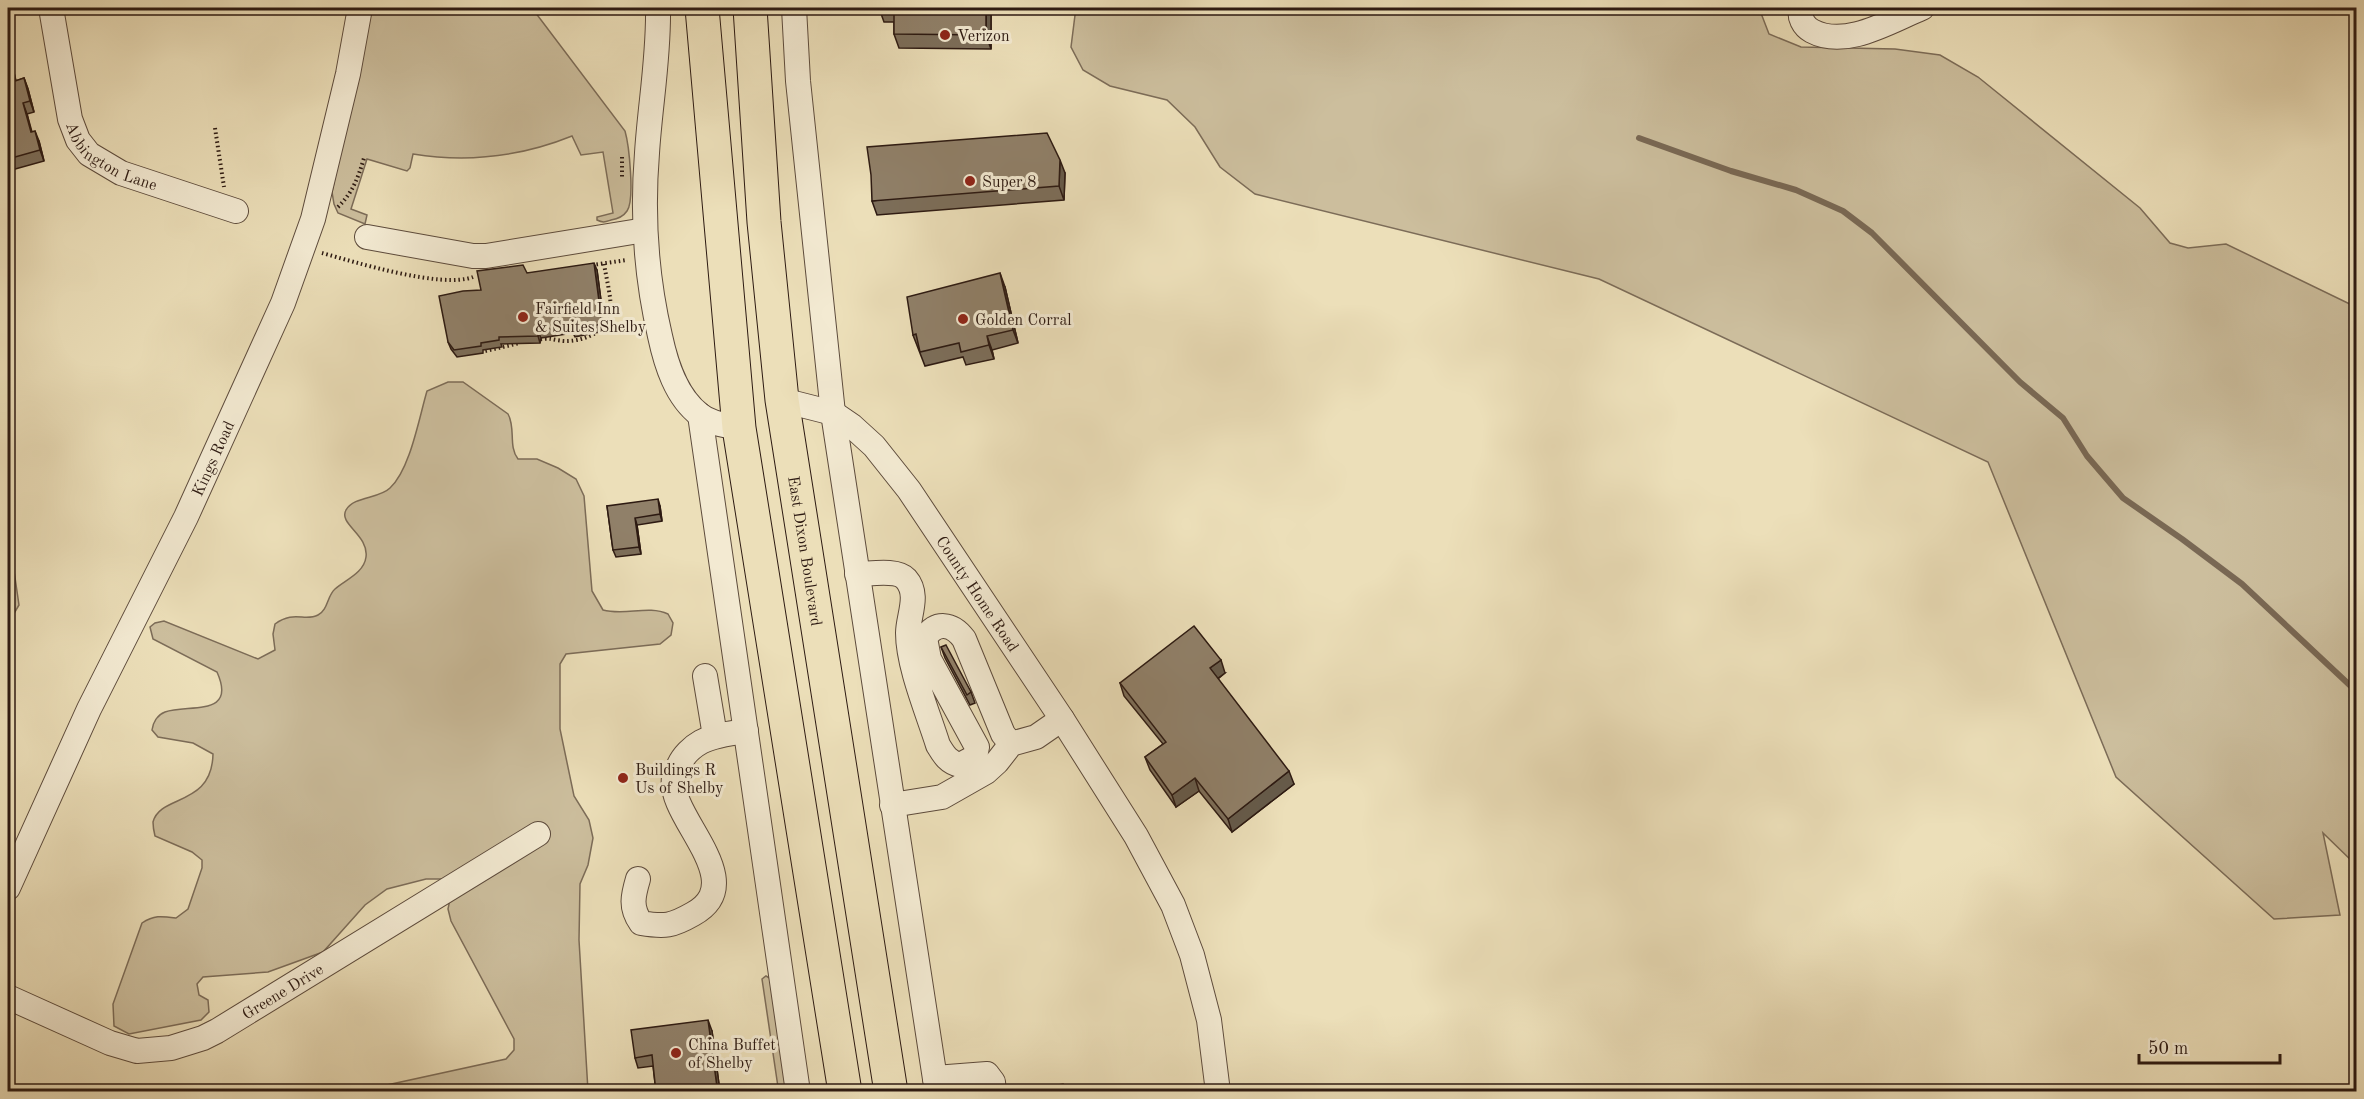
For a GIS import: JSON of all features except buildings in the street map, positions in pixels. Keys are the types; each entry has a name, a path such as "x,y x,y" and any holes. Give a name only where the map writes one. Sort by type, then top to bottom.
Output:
{"highway":[{"path":"702,8 739,428 845,1092"},
{"name":"East Dixon Boulevard","path":"750,8 764,222 782,400 891,1092"},
{"name":"County Home Road","path":"713,144 723,159 731,179 759,377 767,394 782,400"},
{"path":"739,428 764,436 772,453 796,610 824,754 827,763 842,779"}],"street":[{"name":"Abbington Lane","path":"51,8 70,119 78,140 89,154 122,173 232,210"},
{"name":"Kings Road","path":"8,888 89,709 186,517 283,303 313,219 348,74 360,8"},
{"path":"658,8 658,46 646,157 645,230 652,302 664,357 682,396 700,415 716,423 739,428"},
{"path":"794,8 798,81 833,413 936,1085 987,1074 993,1082 994,1092"},
{"path":"1801,8 1802,21 1808,29 1820,35 1841,37 1855,34 1879,15 1922,8"},
{"path":"367,237 473,256 486,256 645,230"},
{"name":"County Home Road","path":"782,400 833,413 874,446 909,490 1062,718 1136,836 1173,905 1192,955 1209,1020 1218,1092"},
{"path":"700,415 798,1092"},
{"path":"857,574 896,574 906,579 911,586 913,603 908,636 911,655 938,745 946,758 960,765 975,757 977,747 929,659 925,638 937,626 953,628 964,639 1003,734 1011,744"},
{"path":"705,676 715,736"},
{"path":"892,805 942,797 986,772 1011,744 1036,737 1062,718"},
{"path":"638,879 633,898 634,912 641,922 662,927 676,923 701,909 711,897 714,881 710,863 675,794 674,778 682,758 699,742 715,736 746,731"},
{"name":"Greene Drive","path":"8,997 100,1039 137,1051 157,1051 186,1045 217,1031 538,834"}],"path":[{"path":"215,128 232,210"},
{"path":"321,253 415,276 465,279 478,273"},
{"path":"580,267 627,260"},
{"path":"474,353 551,337 565,341 593,334 608,322 610,314 604,264"}],"shaded area":[{"path":"369,8 532,8 625,131 631,185 627,211 622,216 606,222 597,220 597,217 613,213 603,152 581,155 572,136 533,149 494,156 454,158 413,154 410,168 407,171 367,159 351,209 367,215 365,224 338,213 332,192"},
{"path":"1072,8 1759,8 1769,34 1801,47 1895,49 1940,55 1978,77 2140,208 2170,243 2188,248 2226,244 2356,307 2356,515 2351,520 2352,538 2356,546 2356,865 2323,833 2340,915 2274,919 2116,777 1988,462 1599,279 1255,194 1220,167 1195,127 1167,100 1110,86 1083,70 1071,47 1075,15"},
{"path":"448,382 463,382 508,414 512,425 513,448 518,459 537,459 576,479 584,496 592,591 603,610 611,612 660,611 668,614 673,623 671,635 660,644 566,654 560,664 560,729 574,796 589,820 593,838 588,865 580,884 579,940 588,1091 379,1091 387,1085 506,1059 514,1050 514,1039 451,921 448,909 451,894 441,879 426,879 387,889 365,905 323,952 268,972 203,977 197,984 199,995 208,1000 209,1012 201,1020 129,1034 114,1026 113,1004 142,923 158,917 176,918 188,909 202,868 202,860 192,852 155,836 153,822 165,807 195,791 204,783 210,771 213,754 193,743 158,737 152,730 154,722 165,712 198,708 216,702 221,696 222,686 217,672 153,639 150,627 164,621 258,659 275,650 273,634 275,624 288,618 313,617 321,613 332,592 358,572 365,563 366,549 346,520 346,510 355,502 385,492 397,480 413,443 427,391"},
{"path":"8,550 12,557 19,605 12,617 8,619"},
{"path":"766,976 773,980 787,1085 781,1091 778,1087 762,979"}],"waterway":[{"path":"1639,138 1731,171 1796,190 1843,211 1872,233 2020,382 2063,418 2087,456 2123,498 2242,584 2356,691"}],"place":[{"name":"Verizon","path":"945,35"},
{"name":"Super 8","path":"970,181"},
{"name":"Fairfield Inn & Suites Shelby","path":"523,317"},
{"name":"Golden Corral","path":"963,319"},
{"name":"Buildings R Us of Shelby","path":"623,778"},
{"name":"China Buffet of Shelby","path":"676,1053"}]}
